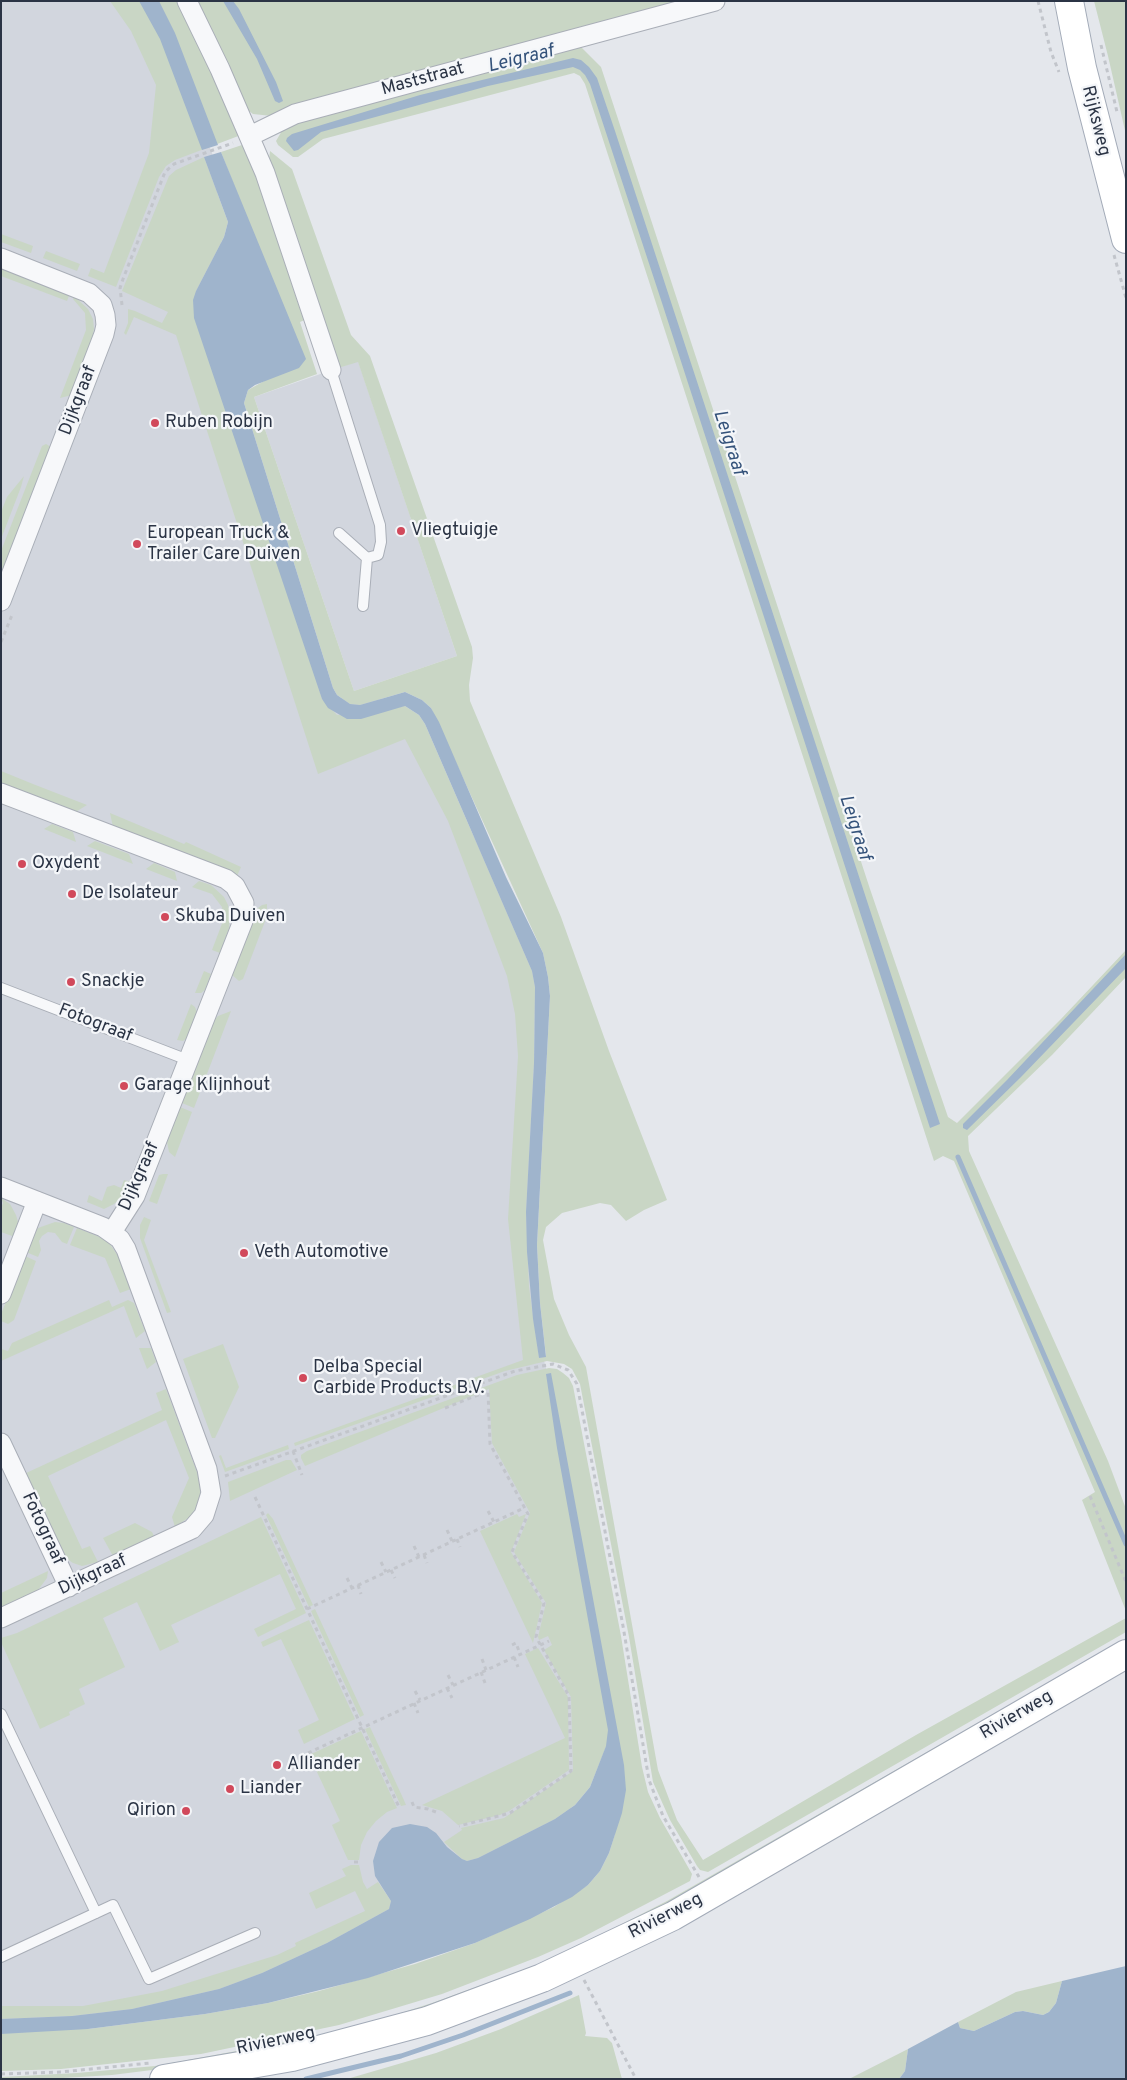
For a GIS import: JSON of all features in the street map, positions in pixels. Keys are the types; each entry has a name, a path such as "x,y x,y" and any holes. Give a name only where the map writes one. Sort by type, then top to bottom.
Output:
{"main road":[{"name":"Rijksweg","path":"1069,1 1082,68 1126,239"},
{"name":"Rivierweg","path":"160,2071 301,2055 427,2021 542,1978 673,1916 1126,1654"}],"street":[{"path":"187,1 250,136 265,173 332,370"},
{"name":"Maststraat","path":"250,136 295,114 716,1"},
{"name":"Dijkgraaf","path":"1,258 89,293 102,305 106,325 1,601"},
{"name":"Dijkgraaf","path":"1,792 226,880 234,886 244,903 243,921 135,1196 112,1232 126,1249 211,1482 211,1493 204,1515 192,1529 1,1618"},
{"path":"1,1187 112,1232"},
{"path":"1,1294 37,1201"},
{"name":"Fotograaf","path":"1,1443 69,1587"}],"lane":[{"path":"332,370 380,525 381,542 378,555 367,558"},
{"path":"339,533 367,558"},
{"path":"363,606 367,558"},
{"name":"Fotograaf","path":"1,988 188,1060"},
{"path":"1,1714 96,1913"},
{"path":"1,1957 113,1906 149,1980 255,1932"}],"path":[{"path":"1101,42 1118,114"},
{"path":"120,288 165,172 174,164 226,146"},
{"name":"Rivierweg","path":"293,1452 515,1372 553,1364 568,1370 577,1384 624,1626 649,1780 663,1816 700,1879 692,1884"},
{"path":"445,1408 488,1391 490,1444 528,1514 512,1552 544,1603 536,1637 569,1696 570,1771 510,1813 459,1826"},
{"path":"211,1482 293,1452 302,1474"},
{"path":"1090,1496 1126,1582"},
{"path":"255,1497 399,1807"},
{"path":"307,1609 524,1508"},
{"path":"488,1511 494,1522"},
{"path":"447,1530 452,1541"},
{"path":"456,1539 460,1547"},
{"path":"414,1546 419,1557"},
{"path":"424,1554 427,1563"},
{"path":"381,1562 386,1572"},
{"path":"391,1570 395,1578"},
{"path":"347,1578 352,1588"},
{"path":"358,1585 361,1594"},
{"path":"308,1753 549,1641"},
{"path":"512,1645 516,1643 520,1654"},
{"path":"514,1657 518,1667"},
{"path":"482,1659 486,1670"},
{"path":"481,1672 485,1682"},
{"path":"448,1675 453,1685"},
{"path":"447,1688 452,1698"},
{"path":"416,1691 420,1700"},
{"path":"414,1703 418,1713"},
{"path":"412,1802 414,1807 436,1812"},
{"path":"582,1976 636,2079"},
{"path":"1,2074 160,2071"}],"shaded area":[{"path":"1,1 149,1 164,29 215,161 232,396 329,698 402,700 536,955 531,1231 543,1357 548,1375 613,1732 530,1882 161,2012 1,2026"},
{"path":"358,361 457,656 354,691 254,397"}],"green space":[{"path":"110,1 183,1 241,135 175,160 166,166 159,177 116,287 88,276 91,268 104,273 149,153 156,85 131,31"},
{"path":"191,1 693,1 272,116 253,114 244,107"},
{"path":"1094,1 1126,1 1126,135 1108,56"},
{"path":"581,47 601,67 870,889 948,1117 957,1123 1061,1019 1126,950 1126,977 1052,1055 968,1136 969,1151 1108,1461 1126,1509 1126,1611 1082,1500 1095,1492 954,1161 943,1156 934,1161 585,84 580,76 574,73 323,139 298,157 293,157 278,145 276,141 283,129 307,117"},
{"path":"245,144 309,318 300,322 317,374 254,397 354,691 457,656 358,362 335,369 269,160 270,151 292,169 351,335 370,356 472,647 473,658 469,685 470,701 561,917 609,1051 667,1200 644,1210 626,1221 611,1205 600,1203 562,1213 546,1227 543,1240 554,1299 569,1335 586,1367 658,1770 677,1820 703,1860 916,1735 1126,1618 1126,1632 708,1872 700,1870 697,1866 670,1820 653,1782 629,1637 580,1384 572,1369 564,1364 547,1361 505,1371 295,1446 294,1443 523,1360 508,1219 518,1056 515,1014 507,976 448,821 405,739 318,774 176,335 134,317 126,335 124,333 128,323 128,309 162,323 168,312 122,291 169,176 176,170 204,157 228,222 224,237 196,291 322,699 337,715 405,706 419,715 425,724 532,971 535,987 534,1063 526,1212 529,1287 539,1358 546,1356 540,1303 537,1245 550,996 543,953 431,708 422,700 405,692 360,705 350,704 337,695 333,688 244,403 248,390 302,360 221,152"},
{"path":"1,234 33,246 31,253 1,242"},
{"path":"46,251 80,264 77,271 43,258"},
{"path":"1,267 70,293 67,301 1,276"},
{"path":"74,296 88,309 93,319 94,329 92,340 72,395 60,398 86,330 85,313 73,299"},
{"path":"46,444 51,447 1,576 1,551 42,446"},
{"path":"24,476 1,539 1,512 7,497"},
{"path":"1,771 87,805 74,813 1,784"},
{"path":"110,813 184,844 186,842 241,867 237,876 113,827"},
{"path":"52,824 73,832 76,842 44,829"},
{"path":"95,841 129,854 133,864 87,846"},
{"path":"154,863 175,872 177,881 146,869"},
{"path":"199,881 211,885 224,897 228,905 230,916 229,928 220,953 212,950 223,921 222,907 212,894 192,887"},
{"path":"267,904 267,916 243,979 239,981 231,974 254,911"},
{"path":"204,971 211,974 205,990 201,993 195,993"},
{"path":"191,1004 197,1012 187,1038 183,1041 177,1040"},
{"path":"231,1011 194,1108 182,1103 213,1021 218,1016"},
{"path":"180,1107 192,1112 175,1157 169,1152 167,1142"},
{"path":"168,1174 157,1204 149,1201 159,1175"},
{"path":"124,1180 131,1182 127,1192 114,1204 104,1209 87,1202 89,1195 102,1201 107,1187 114,1185 121,1188"},
{"path":"1,1198 10,1204 16,1215 18,1222 15,1237 1,1232 1,1208 3,1203"},
{"path":"144,1217 151,1220 144,1240 171,1312 167,1313 140,1238 140,1225"},
{"path":"55,1222 74,1227 67,1244 62,1242 55,1233 48,1232 39,1241 41,1250 38,1257 26,1252 33,1233 38,1228"},
{"path":"77,1228 102,1238 110,1244 120,1259 131,1289 120,1293 105,1258 70,1245"},
{"path":"25,1256 36,1261 14,1320 8,1324 1,1321 1,1314"},
{"path":"109,1300 112,1307 128,1300 134,1303 145,1331 136,1338 124,1306 1,1361 1,1349 8,1351 12,1343"},
{"path":"223,1344 239,1387 215,1438 212,1438 183,1359"},
{"path":"139,1348 151,1348 156,1362 147,1369"},
{"path":"549,1368 557,1369 563,1373 569,1378 573,1386 621,1636 642,1767 648,1792 660,1818 692,1874 690,1881 581,1938 538,1957 442,1994 339,2025 201,2054 61,2069 1,2071 1,2023 88,2029 205,2014 268,2003 319,1991 415,1964 475,1943 554,1907 588,1885 600,1871 609,1853 615,1834 606,1747 590,1787 575,1805 555,1819 478,1858 467,1861 462,1859 444,1842 462,1830 461,1828 504,1818 573,1771 571,1697 544,1650 552,1645 548,1636 539,1640 538,1637 546,1603 514,1552 530,1513 492,1443 489,1389 305,1466 301,1458 301,1455 307,1451 517,1375"},
{"path":"166,1389 201,1483 196,1509 191,1516 175,1527 172,1517 189,1478 166,1420 48,1476 82,1549 90,1546 98,1562 82,1566 73,1563 63,1556 24,1474 162,1410 156,1393"},
{"path":"288,1445 289,1449 225,1472 219,1456 221,1455 226,1468"},
{"path":"286,1460 291,1460 297,1470 230,1501 228,1482"},
{"path":"268,1513 273,1519 313,1605 309,1607 266,1515"},
{"path":"517,1514 519,1517 526,1514 511,1552 542,1603 533,1643 480,1531"},
{"path":"261,1517 306,1613 258,1637 254,1629 296,1609 280,1574 171,1625 179,1642 160,1651 137,1602 103,1618 125,1667 79,1689 85,1704 69,1712 70,1715 40,1729 1,1642 1,1638 17,1633"},
{"path":"135,1523 152,1532 154,1536 113,1556 103,1538"},
{"path":"48,1571 47,1578 38,1590 1,1607 1,1593"},
{"path":"315,1609 364,1715 360,1717 311,1611"},
{"path":"309,1620 355,1719 304,1744 298,1730 319,1720 281,1639 263,1647 261,1642"},
{"path":"1126,1638 1126,1643 726,1873 570,1955 371,2027 184,2066 112,2075 47,2079 1,2079 1,2077 155,2066 307,2038 379,2020 539,1964 579,1946 667,1901"},
{"path":"538,1648 568,1697 569,1770 509,1811 458,1825 442,1811 422,1805 565,1738 525,1654"},
{"path":"370,1727 406,1805 401,1806 365,1729"},
{"path":"361,1731 397,1808 387,1812 367,1832 361,1845 359,1860 348,1860 332,1825 340,1821 309,1755"},
{"path":"351,1865 359,1865 363,1882 367,1889 378,1882 391,1901 389,1909 327,1943 262,1973 219,1989 132,2009 72,2016 1,2019 1,2006 83,2006 162,1991 277,1955 296,1946 295,1943 365,1911 355,1891 316,1909 309,1893 346,1876 342,1869"},
{"path":"1062,1981 1056,2003 1049,2012 1043,2015 1023,2011 1015,2012 974,2031 960,2028 958,2022 1016,1992"},
{"path":"579,1995 585,2036 607,2038 612,2043 622,2079 347,2079 436,2053 501,2029"},
{"path":"908,2049 905,2071 899,2079 849,2079"}],"water":[{"path":"139,1 159,1 175,33 218,145 202,150 160,39"},
{"path":"223,1 233,1 239,9 276,82 283,101 279,103 275,101 257,59"},
{"path":"573,58 581,60 597,78 615,131 940,1124 930,1128 663,306 590,84 585,75 573,67 488,86 321,132 294,151 286,141 292,134 420,95"},
{"path":"221,152 306,359 299,368 255,385 248,390 244,403 333,688 337,695 350,704 360,705 405,692 422,700 431,708 439,722 506,877 543,953 550,996 537,1245 540,1303 546,1357 539,1358 533,1319 527,1252 526,1212 534,1063 535,987 532,971 425,724 419,715 405,706 361,719 347,719 328,708 322,699 194,318 193,300 196,291 224,237 228,222 204,157"},
{"path":"1126,954 1126,968 1021,1077 967,1130 963,1128 963,1124"},
{"path":"551,1373 624,1765 626,1790 622,1813 609,1853 600,1871 588,1885 572,1897 530,1919 475,1943 368,1978 268,2003 205,2014 88,2029 1,2034 1,2019 72,2016 132,2009 219,1989 262,1973 327,1943 389,1909 391,1901 375,1876 373,1861 379,1842 392,1828 410,1824 427,1827 436,1833 447,1847 467,1861 478,1858 555,1819 575,1805 590,1787 606,1746 608,1730 557,1448 546,1374"},
{"path":"1126,1966 1126,2079 899,2079 905,2071 908,2049 958,2022 960,2028 974,2031 1015,2012 1023,2011 1043,2015 1049,2012 1056,2003 1062,1981"}],"waterway":[{"path":"958,1157 1126,1544"},
{"path":"306,2079 401,2056 463,2035 570,1993"}],"place":[{"name":"Ruben Robijn","path":"155,423"},
{"name":"Vliegtuigje","path":"401,531"},
{"name":"European Truck & Trailer Care Duiven","path":"137,544"},
{"name":"Oxydent","path":"22,864"},
{"name":"De Isolateur","path":"72,894"},
{"name":"Skuba Duiven","path":"165,917"},
{"name":"Snackje","path":"71,982"},
{"name":"Garage Klijnhout","path":"124,1086"},
{"name":"Veth Automotive","path":"244,1253"},
{"name":"Delba Special Carbide Products B.V.","path":"303,1378"},
{"name":"Alliander","path":"277,1765"},
{"name":"Liander","path":"230,1789"},
{"name":"Qirion","path":"186,1811"}],"water label":[{"name":"Leigraaf","path":"521,60"},
{"name":"Leigraaf","path":"728,443"},
{"name":"Leigraaf","path":"854,828"}]}
